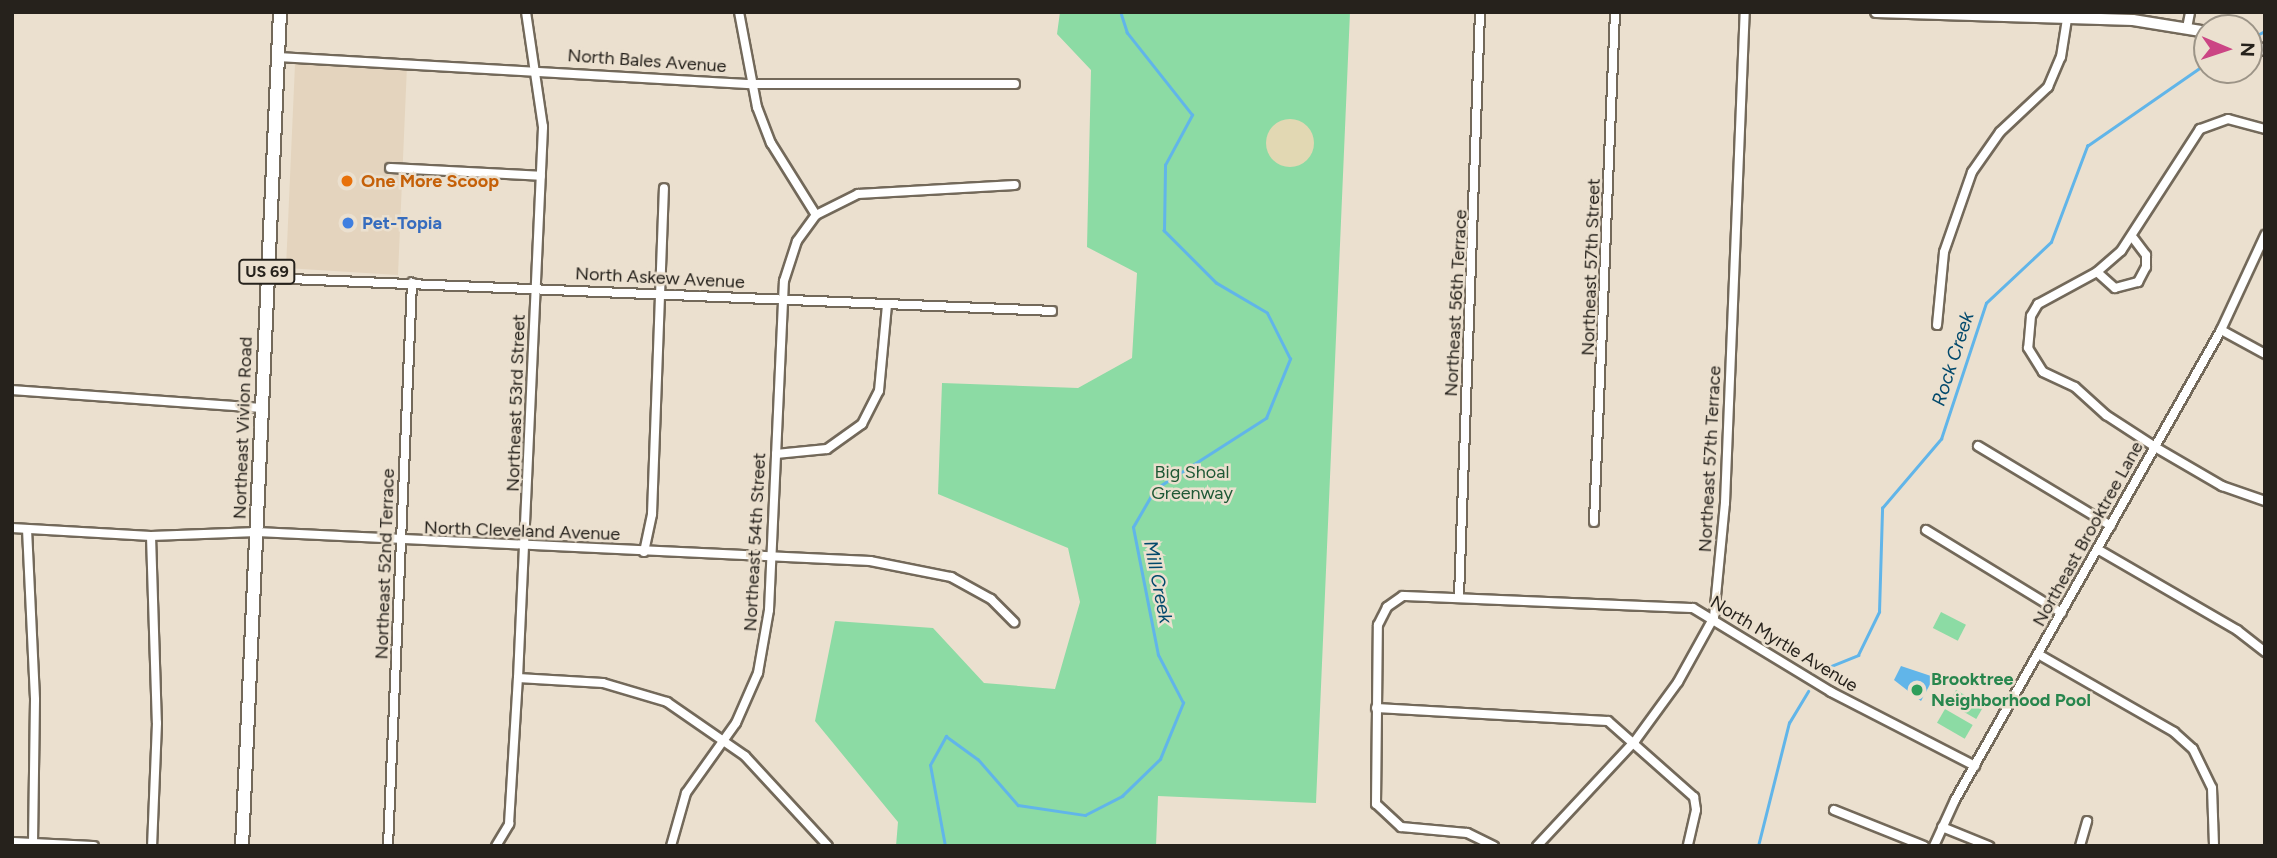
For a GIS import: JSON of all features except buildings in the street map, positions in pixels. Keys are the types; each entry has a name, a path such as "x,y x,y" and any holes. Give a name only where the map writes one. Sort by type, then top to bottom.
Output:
{"main road":[{"name":"Northeast Vivion Road","path":"242,846 280,12"}],"street":[{"name":"Northeast 53rd Street","path":"496,846 509,824 526,548 541,176 542,108 526,12"},
{"path":"739,12 751,83 771,143 816,215 868,193 1015,185"},
{"name":"Northeast 56th Terrace","path":"1459,596 1480,12"},
{"name":"Northeast 57th Street","path":"1594,522 1615,12"},
{"name":"Northeast 57th Terrace","path":"1537,846 1635,741 1678,682 1714,617 1725,503 1745,12"},
{"path":"1876,12 2067,18 2193,29"},
{"path":"2187,28 2190,12"},
{"path":"1937,325 1944,252 1972,172 2000,132 2048,87 2060,57 2067,18"},
{"name":"North Bales Avenue","path":"278,57 535,69 751,83 1015,85"},
{"path":"2265,130 2228,119 2200,129 2133,238 2097,272 2038,304 2031,316 2029,344 2043,372 2075,387 2106,415 2222,486 2265,501"},
{"path":"390,169 541,176"},
{"path":"645,552 652,514 664,188"},
{"name":"Northeast 54th Street","path":"671,846 686,793 746,707 758,673 772,557 783,299 791,254 816,215"},
{"name":"Northeast Brooktree Lane","path":"1934,846 1975,766 2221,330 2265,235"},
{"path":"2097,272 2115,288 2138,282 2147,267 2146,255 2133,238"},
{"name":"North Askew Avenue","path":"266,278 1052,311"},
{"name":"Northeast 52nd Terrace","path":"388,846 412,283"},
{"path":"776,454 827,449 862,424 879,391 887,304"},
{"path":"2221,330 2265,354"},
{"path":"12,390 261,408"},
{"path":"1978,446 2111,526"},
{"name":"North Cleveland Avenue","path":"12,528 151,536 257,532 526,548 870,561 936,572 979,590 1014,622"},
{"path":"27,529 35,700 33,843"},
{"path":"1926,530 2062,613"},
{"path":"151,536 158,723 152,846"},
{"path":"2099,550 2237,630 2265,652"},
{"name":"North Myrtle Avenue","path":"1376,708 1378,625 1396,599 1416,593 1668,604 1714,617 1831,692 1975,766"},
{"path":"2038,654 2174,732 2193,749 2211,788 2214,846"},
{"path":"518,678 581,679 625,688 667,702 725,739 773,782 828,846"},
{"path":"1494,846 1468,833 1407,828 1388,819 1374,798 1376,708 1597,717 1635,741 1696,800 1688,846"},
{"path":"1834,810 1924,846"},
{"path":"2080,846 2087,821"},
{"path":"1942,827 1989,846"},
{"path":"12,842 94,846"}],"shaded area":[{"path":"306,62 407,66 398,275 286,268 295,64"}],"green space":[{"name":"Big Shoal Greenway","path":"1060,12 1350,12 1316,803 1158,796 1156,846 896,846 898,822 815,721 835,621 933,628 984,683 1055,689 1080,602 1068,548 938,494 942,383 1078,388 1132,358 1137,273 1087,247 1091,70 1057,34"},
{"path":"1941,612 1966,625 1958,641 1933,628"},
{"path":"1956,690 1984,706 1976,719 1948,703"},
{"path":"1945,709 1973,725 1965,739 1937,723"}],"sand":[{"path":"1290,119 1307,126 1314,143 1307,160 1290,167 1273,160 1266,143 1273,126"}],"water":[{"name":"Brooktree Neighborhood Pool","path":"1901,666 1934,677 1921,701 1894,680"}],"waterway":[{"name":"Mill Creek","path":"945,846 930,765 946,736 978,759 1018,805 1085,815 1122,796 1160,759 1183,703 1158,655 1133,527 1155,489 1266,418 1290,359 1267,313 1216,283 1164,231 1165,165 1192,115 1127,33 1120,12"},
{"name":"Rock Creek","path":"1824,669 1858,655 1879,612 1882,508 1941,439 1986,303 2051,242 2087,146 2193,73"},
{"name":"Rock Creek","path":"1758,846 1789,723 1808,691"}],"place":[{"name":"One More Scoop","path":"347,181"},
{"name":"Pet-Topia","path":"348,223"},
{"name":"Brooktree Neighborhood Pool","path":"1917,690"}]}
